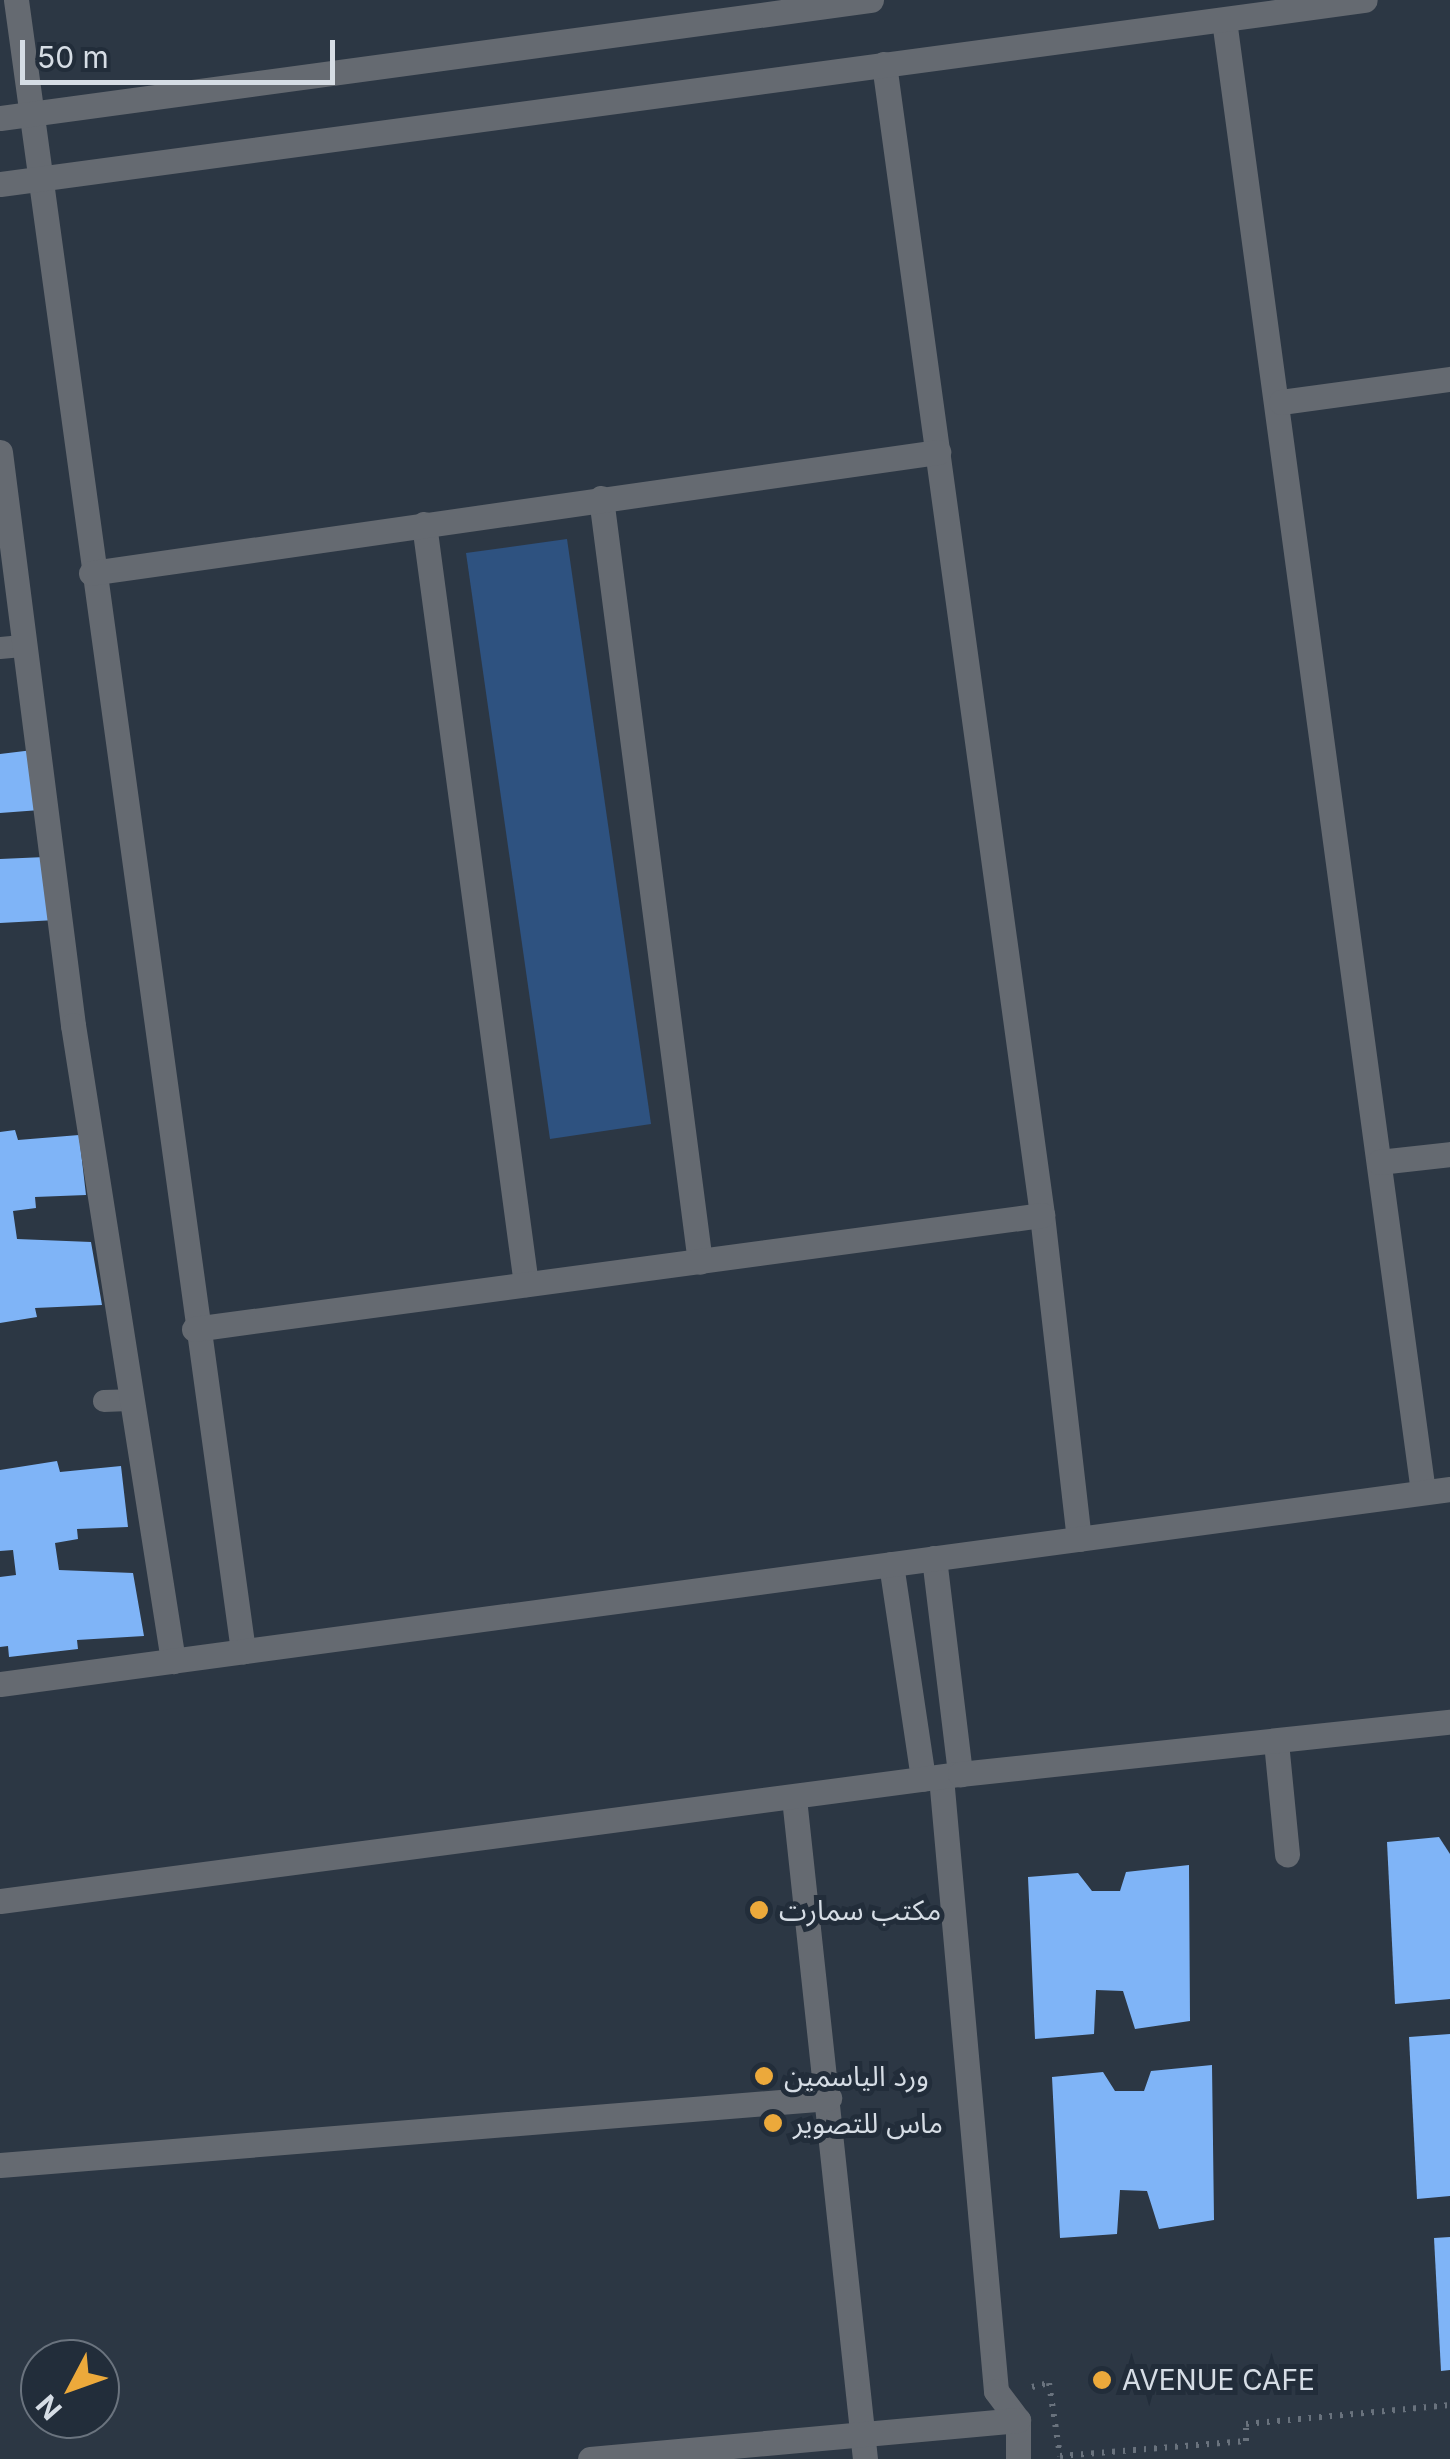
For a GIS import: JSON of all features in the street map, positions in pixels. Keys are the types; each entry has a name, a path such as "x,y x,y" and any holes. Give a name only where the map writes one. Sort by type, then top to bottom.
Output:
{"street":[{"path":"16,0 194,1329 243,1651"},
{"path":"0,118 872,0"},
{"path":"0,184 1364,0"},
{"path":"1224,20 1281,402 1423,1492"},
{"path":"884,64 1042,1215 1079,1539"},
{"path":"1281,402 1450,380"},
{"path":"0,452 12,647 116,1400 173,1661"},
{"path":"91,573 938,452"},
{"path":"601,498 700,1262"},
{"path":"424,524 526,1284"},
{"path":"1379,1162 1450,1154"},
{"path":"194,1329 1042,1215"},
{"path":"0,1684 1450,1489"},
{"path":"934,1558 941,1777 996,2391 1018,2420 1018,2459"},
{"path":"892,1564 941,1777"},
{"path":"0,1901 941,1777 1450,1722"},
{"path":"1276,1742 1288,1854"},
{"path":"794,1798 829,2098 863,2447"},
{"path":"0,2165 829,2098"},
{"path":"590,2459 863,2447 1018,2420"}],"path":[{"path":"996,2391 1049,2382 1060,2456 1249,2444 1246,2424 1450,2405"}],"shaded area":[{"path":"567,539 651,1124 550,1139 466,553"}],"building":[{"path":"33,750 40,810 0,813 0,754"},
{"path":"45,857 56,920 0,923 0,859"},
{"path":"15,1130 18,1140 79,1135 86,1195 35,1197 36,1208 13,1211 17,1239 91,1242 102,1305 35,1308 37,1317 0,1323 0,1132"},
{"path":"57,1461 60,1472 121,1466 128,1527 77,1529 78,1539 55,1543 59,1570 133,1573 144,1636 77,1640 78,1649 9,1657 8,1646 0,1647 0,1577 16,1575 13,1550 0,1551 0,1470"},
{"path":"1439,1837 1450,1854 1450,1999 1395,2004 1387,1842"},
{"path":"1189,1865 1190,2021 1135,2029 1123,1991 1096,1990 1094,2034 1035,2039 1028,1877 1078,1873 1092,1891 1120,1891 1126,1872"},
{"path":"1450,2034 1450,2196 1417,2199 1409,2037"},
{"path":"1212,2065 1214,2220 1159,2229 1147,2191 1120,2190 1117,2234 1060,2238 1052,2077 1103,2072 1115,2091 1144,2091 1151,2071"},
{"path":"1450,2237 1450,2370 1441,2371 1434,2238"}],"place":[{"name":"مكتب سمارت","path":"759,1910"},
{"name":"ورد الياسمين","path":"764,2076"},
{"name":"ماس للتصوير","path":"773,2123"},
{"name":"AVENUE CAFE","path":"1102,2380"}]}
